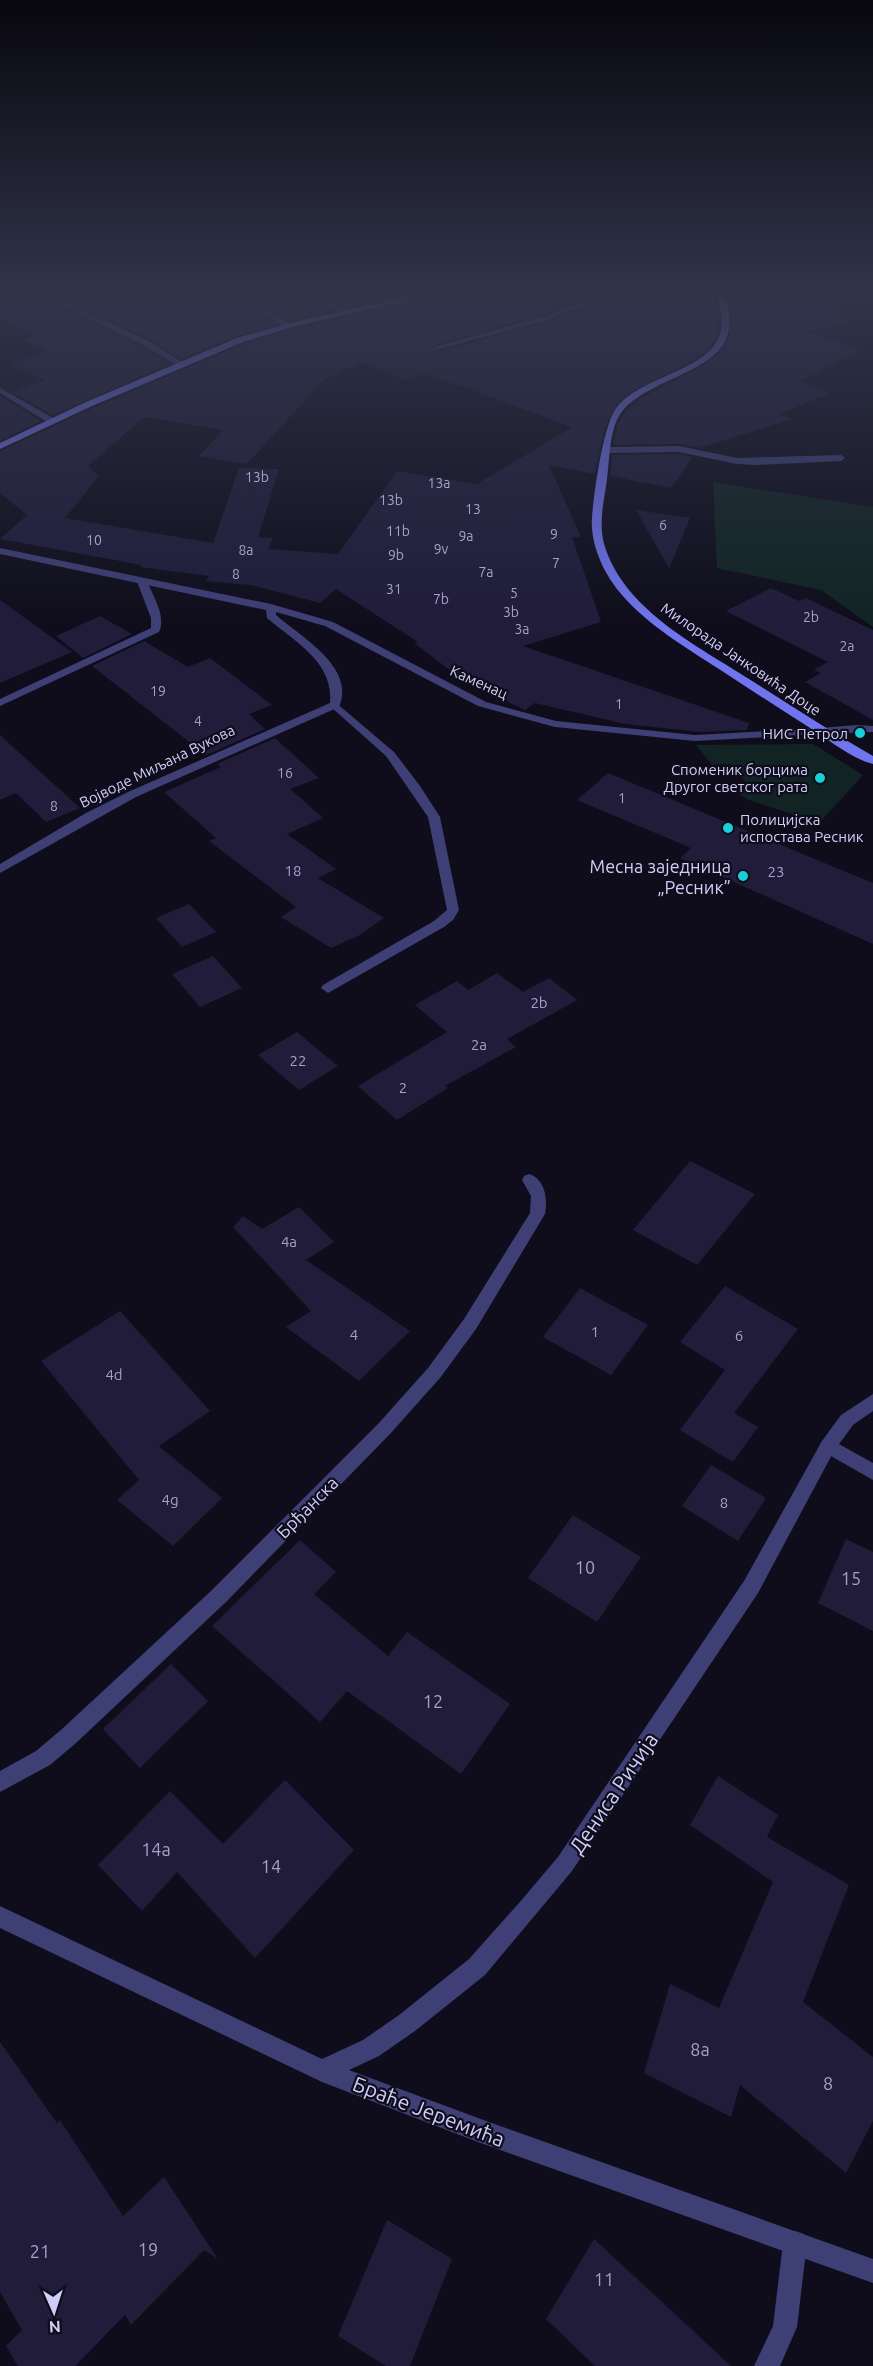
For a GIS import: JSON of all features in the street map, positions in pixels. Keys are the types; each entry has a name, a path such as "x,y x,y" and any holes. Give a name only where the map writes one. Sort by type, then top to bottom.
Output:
{"street":[{"path":"22,403 52,421"},
{"path":"0,446 92,403"},
{"name":"Милорада Јанковића Доце","path":"626,403 619,408 615,416 595,523 602,556 619,582 638,606 654,620 821,731 873,761"},
{"path":"607,450 679,448 746,462 841,458"},
{"name":"Каменац","path":"0,551 271,607 328,624 482,704 555,724 695,738 856,728 873,729"},
{"path":"0,703 155,630 158,625 141,579"},
{"path":"271,607 271,616 325,662 336,680 338,693 335,705 390,754 416,788 434,817 453,910 449,917 440,924 328,988"},
{"name":"Војводе Миљана Вукова","path":"0,869 101,810 245,742 335,705"},
{"name":"Брђанска","path":"0,1782 43,1758 69,1736 219,1596 384,1429 434,1373 470,1324 537,1214 540,1204 539,1193 529,1180"},
{"name":"Дениса Ричија","path":"322,2071 371,2048 407,2023 477,1966 527,1911 565,1864 751,1587 828,1446 848,1420 873,1401"},
{"path":"828,1446 873,1472"},
{"name":"Браће Јеремића","path":"0,1917 322,2071 477,2130 873,2271"},
{"path":"767,2366 785,2327 795,2243"}],"green space":[{"path":"713,482 873,507 873,627 821,590 717,568"},
{"path":"813,744 863,775 819,823 749,800 735,792 753,790 730,764 712,765 696,745"}],"building":[{"path":"0,403 12,403 41,421 0,441"},
{"path":"32,403 80,403 53,415"},
{"path":"104,403 302,403 247,464 199,456 223,430 144,417 88,466 99,476 65,518 213,543 239,468 279,469 258,537 273,538 268,549 338,554 397,471 477,484 572,427 508,403 618,403 605,427 595,474 549,465 581,537 572,537 601,622 523,646 749,723 747,730 700,732 625,724 535,703 525,710 464,681 414,643 418,642 336,589 320,603 251,585 206,581 209,576 140,567 142,565 0,539 27,515 0,493 0,451"},
{"path":"635,403 805,403 778,414 792,419 699,448 679,444 613,445 618,424 626,411"},
{"path":"679,454 693,457 671,488 610,476 612,455"},
{"path":"636,510 690,518 669,568"},
{"path":"771,588 799,601 806,598 873,630 873,720 805,682 821,673 814,670 828,662 726,611"},
{"path":"0,600 72,652 0,683"},
{"path":"100,616 132,634 83,658 56,636"},
{"path":"144,641 188,667 210,658 272,705 249,714 265,729 206,755 92,666"},
{"path":"0,735 80,808 46,822 16,793 0,800"},
{"path":"275,738 319,778 290,789 323,818 287,834 336,869 318,878 384,918 360,935 331,948 281,917 296,907 209,841 216,838 164,792 221,767 217,764"},
{"path":"608,773 873,883 873,944 680,858 691,848 577,800"},
{"path":"189,904 216,932 182,947 156,918"},
{"path":"213,956 242,988 200,1007 172,974"},
{"path":"497,973 523,992 549,978 577,1000 507,1039 516,1047 445,1086 448,1088 397,1120 358,1086 447,1032 415,1005 457,981 468,990"},
{"path":"297,1032 338,1066 299,1090 258,1055"},
{"path":"690,1161 755,1194 697,1265 633,1230"},
{"path":"299,1207 334,1242 306,1260 410,1331 359,1381 286,1327 311,1311 233,1227 243,1216 262,1229"},
{"path":"725,1286 798,1329 734,1413 758,1427 733,1462 680,1430 725,1370 680,1342"},
{"path":"580,1288 648,1325 611,1375 543,1337"},
{"path":"120,1311 210,1411 159,1446 222,1498 173,1546 117,1500 139,1480 41,1361"},
{"path":"711,1465 766,1498 738,1541 682,1506"},
{"path":"573,1515 641,1557 597,1622 528,1578"},
{"path":"846,1539 873,1552 873,1631 818,1603"},
{"path":"300,1540 336,1572 314,1594 388,1656 407,1632 510,1704 461,1774 347,1691 320,1722 212,1626"},
{"path":"171,1664 208,1701 140,1768 103,1729"},
{"path":"718,1776 778,1815 767,1837 849,1885 803,2002 873,2057 873,2121 846,2173 740,2085 731,2117 644,2073 670,1984 719,2008 773,1882 690,1825"},
{"path":"285,1780 354,1850 255,1958 177,1872 142,1911 98,1865 170,1791 223,1844"},
{"path":"0,2042 57,2123 60,2120 123,2216 164,2177 218,2259 204,2250 131,2325 125,2315 75,2366 18,2366 6,2346 22,2330 0,2292"},
{"path":"387,2220 452,2259 410,2366 386,2366 338,2336"},
{"path":"594,2239 731,2366 595,2366 546,2319"}],"place":[{"name":"НИС Петрол","path":"860,733"},
{"name":"Споменик борцима Другог светског рата","path":"820,778"},
{"name":"Полицијска испостава Ресник","path":"728,828"},
{"name":"Месна заједница „Ресник”","path":"743,876"}]}
